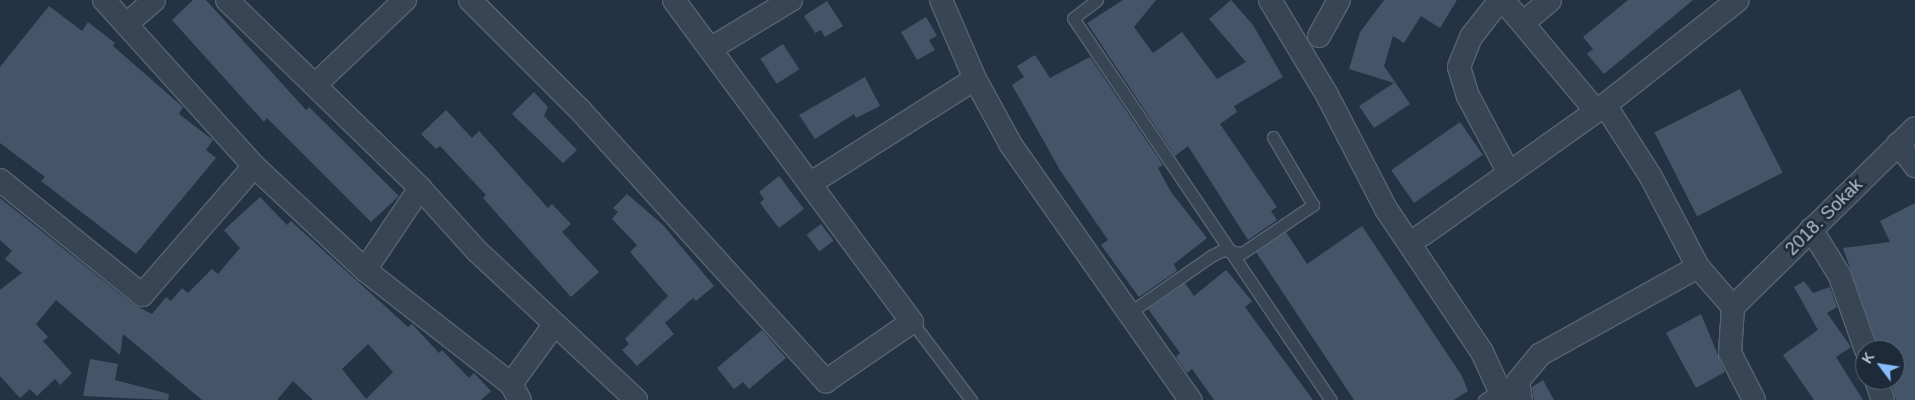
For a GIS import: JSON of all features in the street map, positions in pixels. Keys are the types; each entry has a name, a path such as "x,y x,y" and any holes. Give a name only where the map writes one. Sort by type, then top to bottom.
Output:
{"street":[{"path":"104,0 128,22 254,166 365,270 516,392 554,325"},
{"path":"128,22 154,0"},
{"path":"227,0 420,188 476,251 636,400"},
{"path":"315,85 405,0"},
{"path":"470,0 581,111 826,381 912,322 674,0"},
{"path":"710,49 791,0"},
{"path":"941,0 975,79 1011,146 1190,400"},
{"path":"1270,0 1327,95 1386,209 1482,352 1496,396"},
{"path":"1509,173 1468,96 1459,67 1471,37 1501,0 1600,108 1651,177 1698,267 1733,307 1730,353 1754,400"},
{"path":"1522,23 1550,0"},
{"path":"1422,235 1600,108 1738,0"},
{"path":"1319,36 1335,2"},
{"path":"811,183 975,79"},
{"name":"2018. Sokak","path":"1733,307 1915,128"},
{"path":"1898,144 1915,166"},
{"path":"0,180 142,295 254,166"},
{"path":"365,270 420,188"},
{"path":"1811,230 1840,276 1862,340"},
{"path":"1521,400 1518,380 1541,354 1698,267"}],"lane":[{"path":"1096,0 1073,18 1331,400"},
{"path":"1129,313 1211,256 1223,250 1231,253 1242,253 1314,205 1273,138"},
{"path":"912,322 971,400"}],"building":[{"path":"193,0 206,0 306,110 309,107 399,196 371,222 267,118 264,122 172,20"},
{"path":"1123,0 1156,0 1134,27 1153,53 1182,32 1217,79 1246,62 1209,19 1231,0 1253,25 1283,77 1234,106 1237,112 1220,124 1277,207 1271,211 1277,220 1248,240 1188,146 1175,156 1087,23"},
{"path":"1384,0 1457,0 1440,28 1421,16 1404,43 1393,36 1384,66 1410,104 1374,128 1359,106 1394,83 1349,69 1360,32"},
{"path":"1628,0 1693,0 1604,74 1587,54 1593,49 1583,37"},
{"path":"827,1 843,26 825,37 821,30 815,33 804,16"},
{"path":"49,6 82,31 88,22 115,43 113,46 183,107 179,114 213,140 206,150 216,158 136,254 41,181 45,177 0,143 0,67"},
{"path":"926,17 937,36 929,40 935,50 917,60 901,32"},
{"path":"783,44 799,69 777,84 760,59"},
{"path":"1035,55 1050,78 1090,57 1163,165 1158,168 1171,192 1207,238 1174,264 1177,271 1139,297 1101,245 1108,240 1060,170 1012,85 1024,77 1017,66"},
{"path":"865,77 880,106 856,118 854,114 815,139 799,115"},
{"path":"1740,89 1783,173 1697,216 1654,133"},
{"path":"534,92 548,107 544,116 577,150 563,163 512,114"},
{"path":"446,110 472,138 479,131 548,208 552,204 571,224 562,232 599,272 571,297 483,198 486,195 440,146 436,149 421,134"},
{"path":"1460,122 1483,155 1414,203 1391,170"},
{"path":"779,176 804,209 779,228 760,203 764,199 759,192"},
{"path":"627,194 663,225 714,286 696,301 693,298 665,323 674,334 637,366 622,350 629,344 625,339 668,296 630,252 637,245 612,219 618,212 613,208"},
{"path":"260,197 287,225 291,221 408,327 412,324 439,353 442,350 469,378 474,373 491,391 481,400 313,400 293,381 277,400 202,400 123,334 120,355 56,300 36,324 48,337 43,341 72,373 60,385 55,379 37,396 30,389 20,398 0,376 0,290 22,273 5,259 12,251 0,240 0,198 134,305 152,314 166,297 171,301 182,288 188,293 212,269 218,274 240,248 224,230","holes":["368,344 393,372 366,399 342,369"]},
{"path":"1915,203 1915,400 1896,400 1893,390 1905,390 1905,340 1875,340 1843,248 1890,242 1880,221"},
{"path":"821,224 834,241 819,252 807,235"},
{"path":"1362,226 1462,376 1468,391 1454,400 1354,400 1256,252 1286,232 1307,264"},
{"path":"1226,270 1252,301 1245,307 1313,400 1214,400 1192,369 1187,373 1176,357 1180,353 1148,309 1185,283 1194,296"},
{"path":"1804,281 1813,293 1830,287 1837,307 1827,313 1851,347 1836,357 1863,400 1814,400 1783,355 1818,330 1794,287"},
{"path":"1701,314 1725,372 1696,388 1666,333"},
{"path":"762,330 786,358 749,389 743,382 734,389 717,368"},
{"path":"90,359 118,364 115,380 169,394 168,400 83,396"},
{"path":"1543,380 1554,400 1534,400 1532,387"}]}
